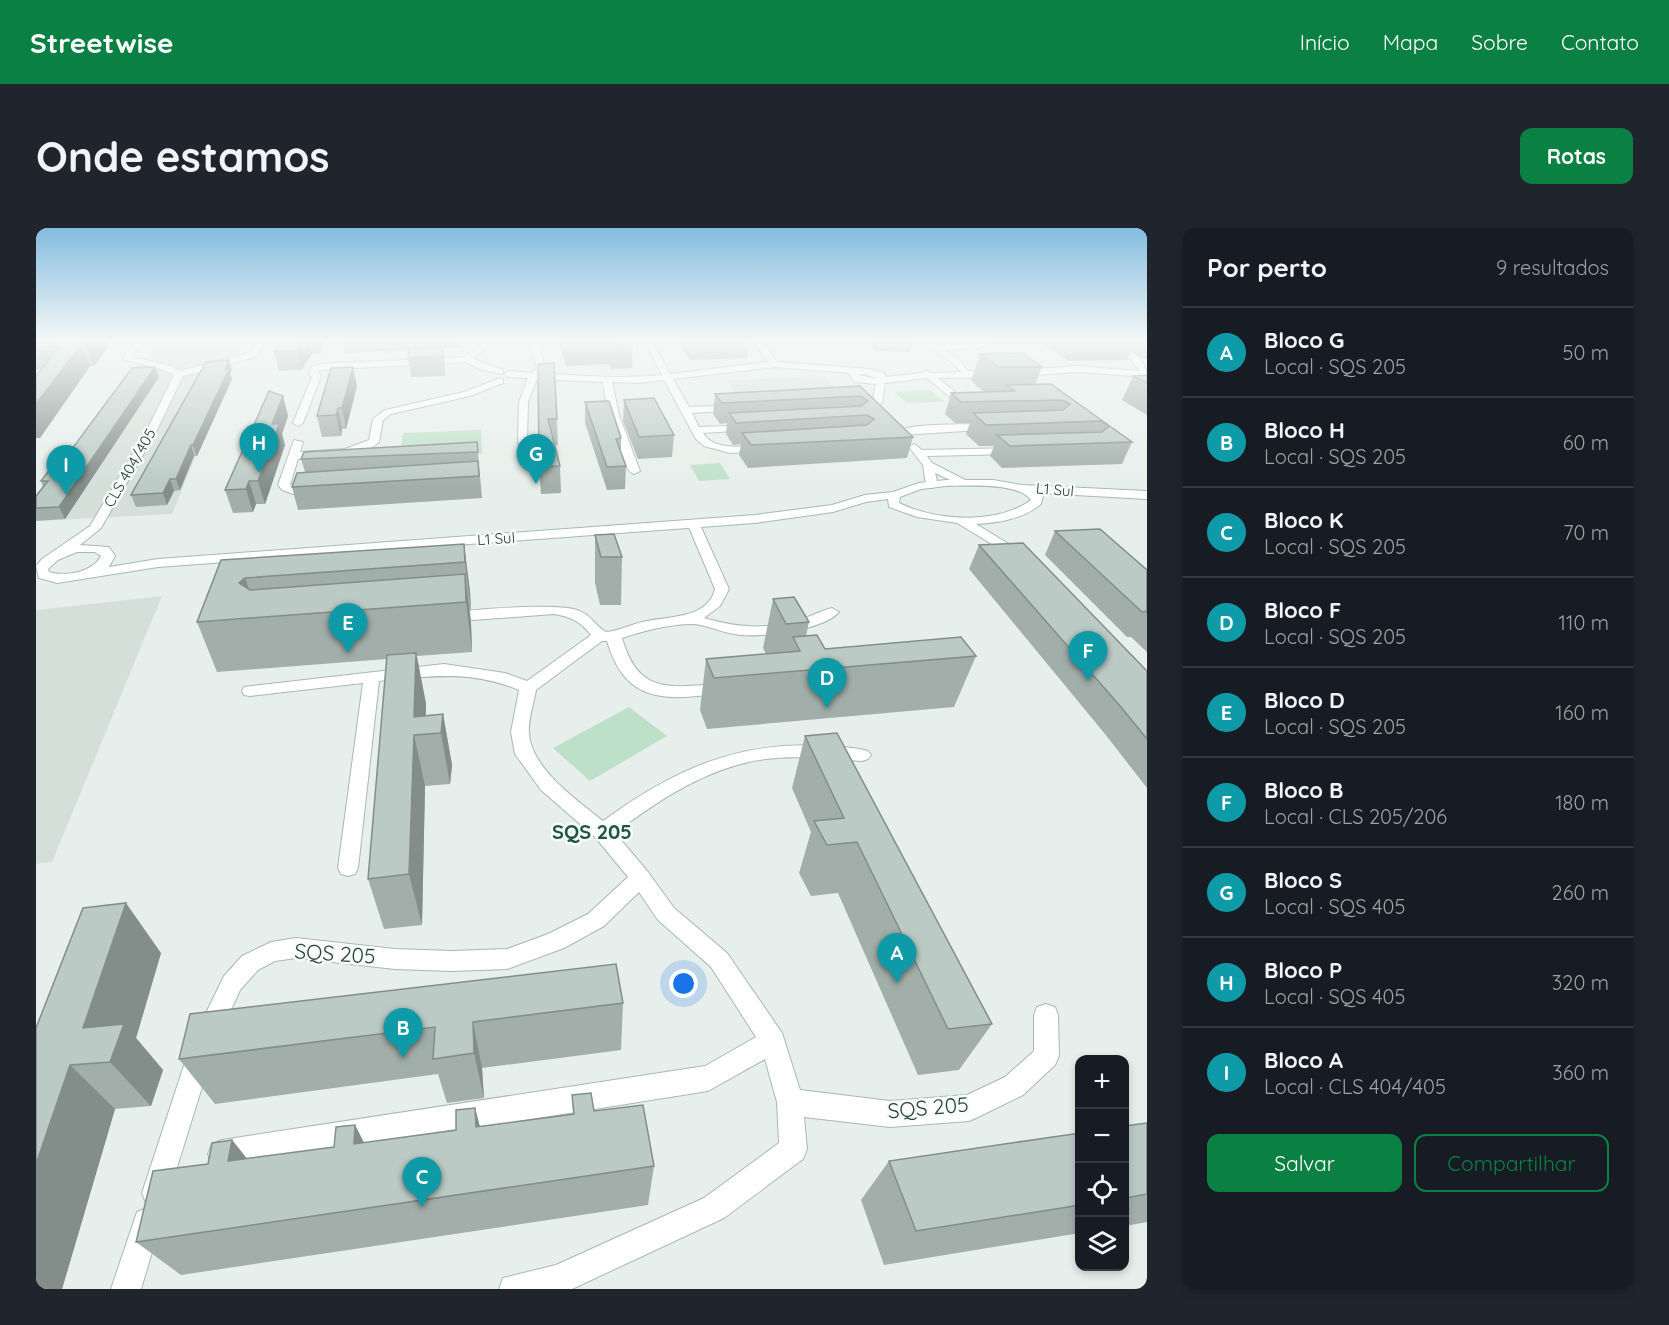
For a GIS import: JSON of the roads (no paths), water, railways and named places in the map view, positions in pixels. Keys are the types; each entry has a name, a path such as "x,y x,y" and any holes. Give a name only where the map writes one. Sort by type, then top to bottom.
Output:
{"street":[{"name":"CLS 404/405","path":"91,572 74,578 57,579 45,576 40,569 46,561 95,528 152,432 172,389"},
{"path":"298,423 312,389"},
{"path":"448,399 463,389"},
{"path":"294,456 361,449 377,438 376,424 382,415 399,409 448,399 475,389"},
{"path":"522,441 522,404 528,389"},
{"path":"608,389 618,429 634,471"},
{"path":"675,389 708,446 719,448 774,447"},
{"path":"862,389 880,407 880,389"},
{"path":"945,389 958,399 987,402"},
{"path":"686,410 743,407"},
{"path":"697,430 765,426"},
{"path":"932,485 927,464 899,427 923,429 1007,427"},
{"path":"923,429 942,445"},
{"path":"298,442 284,485 286,488 293,490 329,488"},
{"path":"919,453 942,445 1024,450"},
{"path":"927,464 938,459 942,445"},
{"path":"927,464 963,482"},
{"name":"L1 Sul","path":"91,572 158,563 694,525 833,508 895,495 908,489 963,482 1095,494 1147,495"},
{"path":"1014,487 1029,491 1037,496 1038,501"},
{"name":"L1 Sul","path":"956,519 1001,517 1022,511 1038,501 1095,494"},
{"path":"895,495 892,504 916,512 956,519 982,531 1024,560 1005,531 1001,517"},
{"name":"L1 Sul","path":"833,508 916,512"},
{"path":"690,619 718,600 722,592 721,584 694,525"},
{"name":"CLS 404/405","path":"95,528 106,553"},
{"name":"L1 Sul","path":"59,553 75,548 92,547 106,553 158,563"},
{"path":"91,572 104,564 106,553"},
{"path":"428,620 554,610 573,613 587,620 606,637 630,677 648,687 665,692 736,687"},
{"path":"514,1289 558,1280 714,1208 793,1149 790,1102 773,1041 719,960 666,914 641,878 602,832 548,785 524,754 520,732 528,688 606,637 645,625 690,619 741,631 794,627 832,612"},
{"path":"250,691 444,669 505,678 528,688"},
{"path":"348,868 372,676"},
{"path":"602,832 649,797 723,762 765,753 809,751 862,755"},
{"name":"SQS 205","path":"126,1289 203,1044 232,983 249,963 271,952 296,948 395,959 452,961 507,959 556,941 596,920 641,878"},
{"name":"SQS 205","path":"790,1102 890,1114 969,1108 1014,1086 1046,1056 1046,1016"},
{"path":"222,1154 708,1078 773,1041"}],"place":[{"name":"Bloco P","path":"259,473"},
{"name":"Bloco S","path":"536,484"},
{"name":"Bloco A","path":"66,495"},
{"name":"Bloco D","path":"348,653"},
{"name":"Bloco B","path":"1088,681"},
{"name":"Bloco F","path":"827,708"},
{"name":"Bloco G","path":"897,983"},
{"name":"Bloco H","path":"403,1058"},
{"name":"Bloco K","path":"422,1207"}],"district":[{"name":"SQS 205","path":"592,832"}]}
